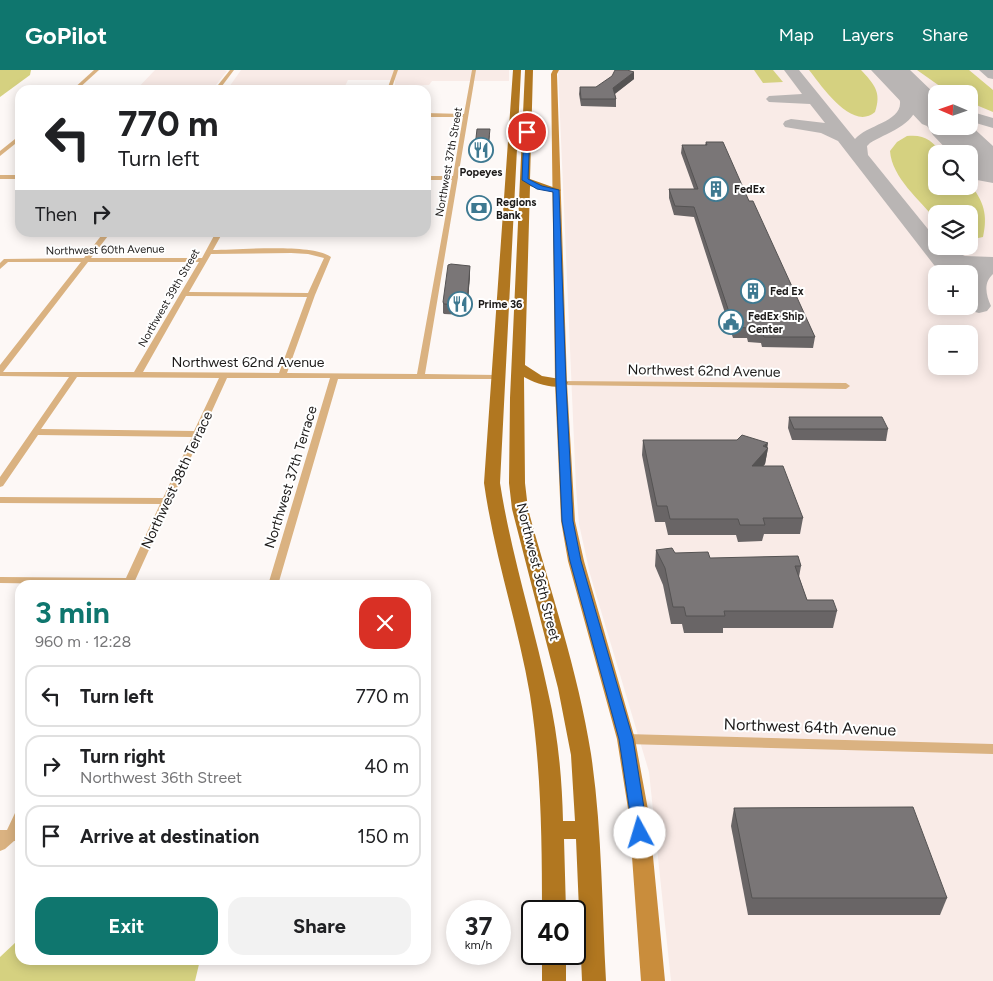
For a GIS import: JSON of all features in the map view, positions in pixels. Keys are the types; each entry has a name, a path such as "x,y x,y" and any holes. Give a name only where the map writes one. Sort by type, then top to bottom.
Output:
{"main road":[{"name":"Northwest 36th Street","path":"517,70 496,377 492,483 496,511 538,693 550,766 554,900"},
{"name":"Northwest 36th Street","path":"529,70 517,398 517,483 520,509 576,725 585,787 594,981"},
{"path":"514,116 527,113"},
{"path":"514,116 521,122 521,130 527,132"},
{"path":"512,146 526,152"},
{"path":"509,190 525,182 556,190"},
{"path":"509,190 524,197"},
{"path":"504,260 522,260"},
{"path":"518,366 538,380 561,383"},
{"path":"517,398 535,387 561,383"},
{"path":"496,511 520,509"},
{"path":"552,830 588,830"},
{"path":"554,965 554,981"}],"street":[{"path":"80,85 97,70"},
{"path":"220,85 232,70"},
{"path":"227,85 238,70"},
{"path":"391,85 396,70"},
{"name":"Northwest 37th Street","path":"421,376 474,70"},
{"path":"553,71 561,383 568,521 576,561 626,739 639,815 653,981"},
{"path":"431,115 467,116"},
{"path":"0,154 15,141"},
{"path":"0,177 15,177"},
{"path":"431,178 456,178"},
{"path":"0,370 104,237"},
{"name":"Northwest 39th Street","path":"137,375 217,237"},
{"path":"209,252 324,253 328,256 311,295 282,376"},
{"name":"Northwest 60th Avenue","path":"0,267 6,260 204,260"},
{"path":"185,294 311,295"},
{"name":"Northwest 62nd Avenue","path":"0,374 496,377"},
{"path":"0,484 74,375"},
{"name":"Northwest 38th Terrace","path":"130,580 224,376"},
{"name":"Northwest 37th Terrace","path":"274,580 335,376"},
{"name":"Northwest 62nd Avenue","path":"561,383 846,386"},
{"path":"35,432 198,434"},
{"path":"0,500 167,501"},
{"path":"0,580 15,580"},
{"name":"Northwest 64th Avenue","path":"626,739 993,749"},
{"path":"0,845 10,836"}],"shaded area":[{"path":"0,70 31,70 30,75 0,97"},
{"path":"155,70 227,71 216,85 141,85"},
{"path":"241,70 509,70 509,81 432,81 429,85 395,85 395,80 348,80 346,85 230,85"},
{"path":"558,70 993,70 993,981 671,981 649,772 590,574 579,524"},
{"path":"754,70 773,70 783,82 763,83"},
{"path":"809,70 861,70 876,89 878,99 875,112 866,117 857,116 847,111 829,95"},
{"path":"917,70 969,70 993,90 993,112 978,106 978,85 938,85"},
{"path":"907,136 919,136 928,139 935,145 928,145 928,195 977,195 984,208 985,215 983,237 978,238 978,205 928,205 928,211 908,188 896,170 890,151 897,142"},
{"path":"15,943 15,965 199,965 195,981 0,981 0,957"}],"building":[{"path":"615,70 634,72 613,88 616,99 581,99 580,87 596,87 612,76"},
{"path":"477,129 490,129 488,147 475,147"},
{"path":"706,142 723,142 749,201 753,201 815,337 764,337 762,332 750,332 748,328 734,327 694,207 675,206 669,189 698,189 682,145 707,145"},
{"path":"448,265 470,266 467,303 464,305 444,304 443,302"},
{"path":"789,417 882,417 888,429 794,429"},
{"path":"742,435 768,443 763,446 768,448 752,466 783,466 803,518 763,518 765,525 740,525 738,519 670,519 667,506 657,506 643,440 737,440"},
{"path":"672,548 675,553 708,552 710,558 798,556 801,566 795,566 807,600 833,600 837,611 724,611 725,616 686,616 684,607 673,607 665,568 656,550"},
{"path":"913,807 947,898 752,898 734,808"}],"taxiway":[{"path":"791,70 859,156"},
{"path":"859,156 858,146 864,139 872,133 893,124 908,111 909,103 904,91 887,70"},
{"path":"986,70 993,75"},
{"path":"895,74 928,98"},
{"path":"774,99 814,99"},
{"path":"978,119 993,123"},
{"path":"791,124 825,128 844,137"},
{"path":"859,156 946,265"},
{"path":"978,158 993,174"},
{"path":"944,255 962,262 993,263"},
{"path":"979,306 975,293 976,282 982,273 993,264"}],"runway":[{"path":"889,70 928,108"},
{"path":"956,135 993,170"}],"place":[{"name":"Popeyes","path":"481,150"},
{"name":"FedEx","path":"716,189"},
{"name":"Regions Bank","path":"479,208"},
{"name":"Fed Ex","path":"753,291"},
{"name":"Prime 36","path":"460,304"},
{"name":"FedEx Ship Center","path":"731,322"}],"route":[{"path":"527,132 525,180 540,187 556,190 561,383 568,521 576,561 626,739 639,815 640,833"}]}
